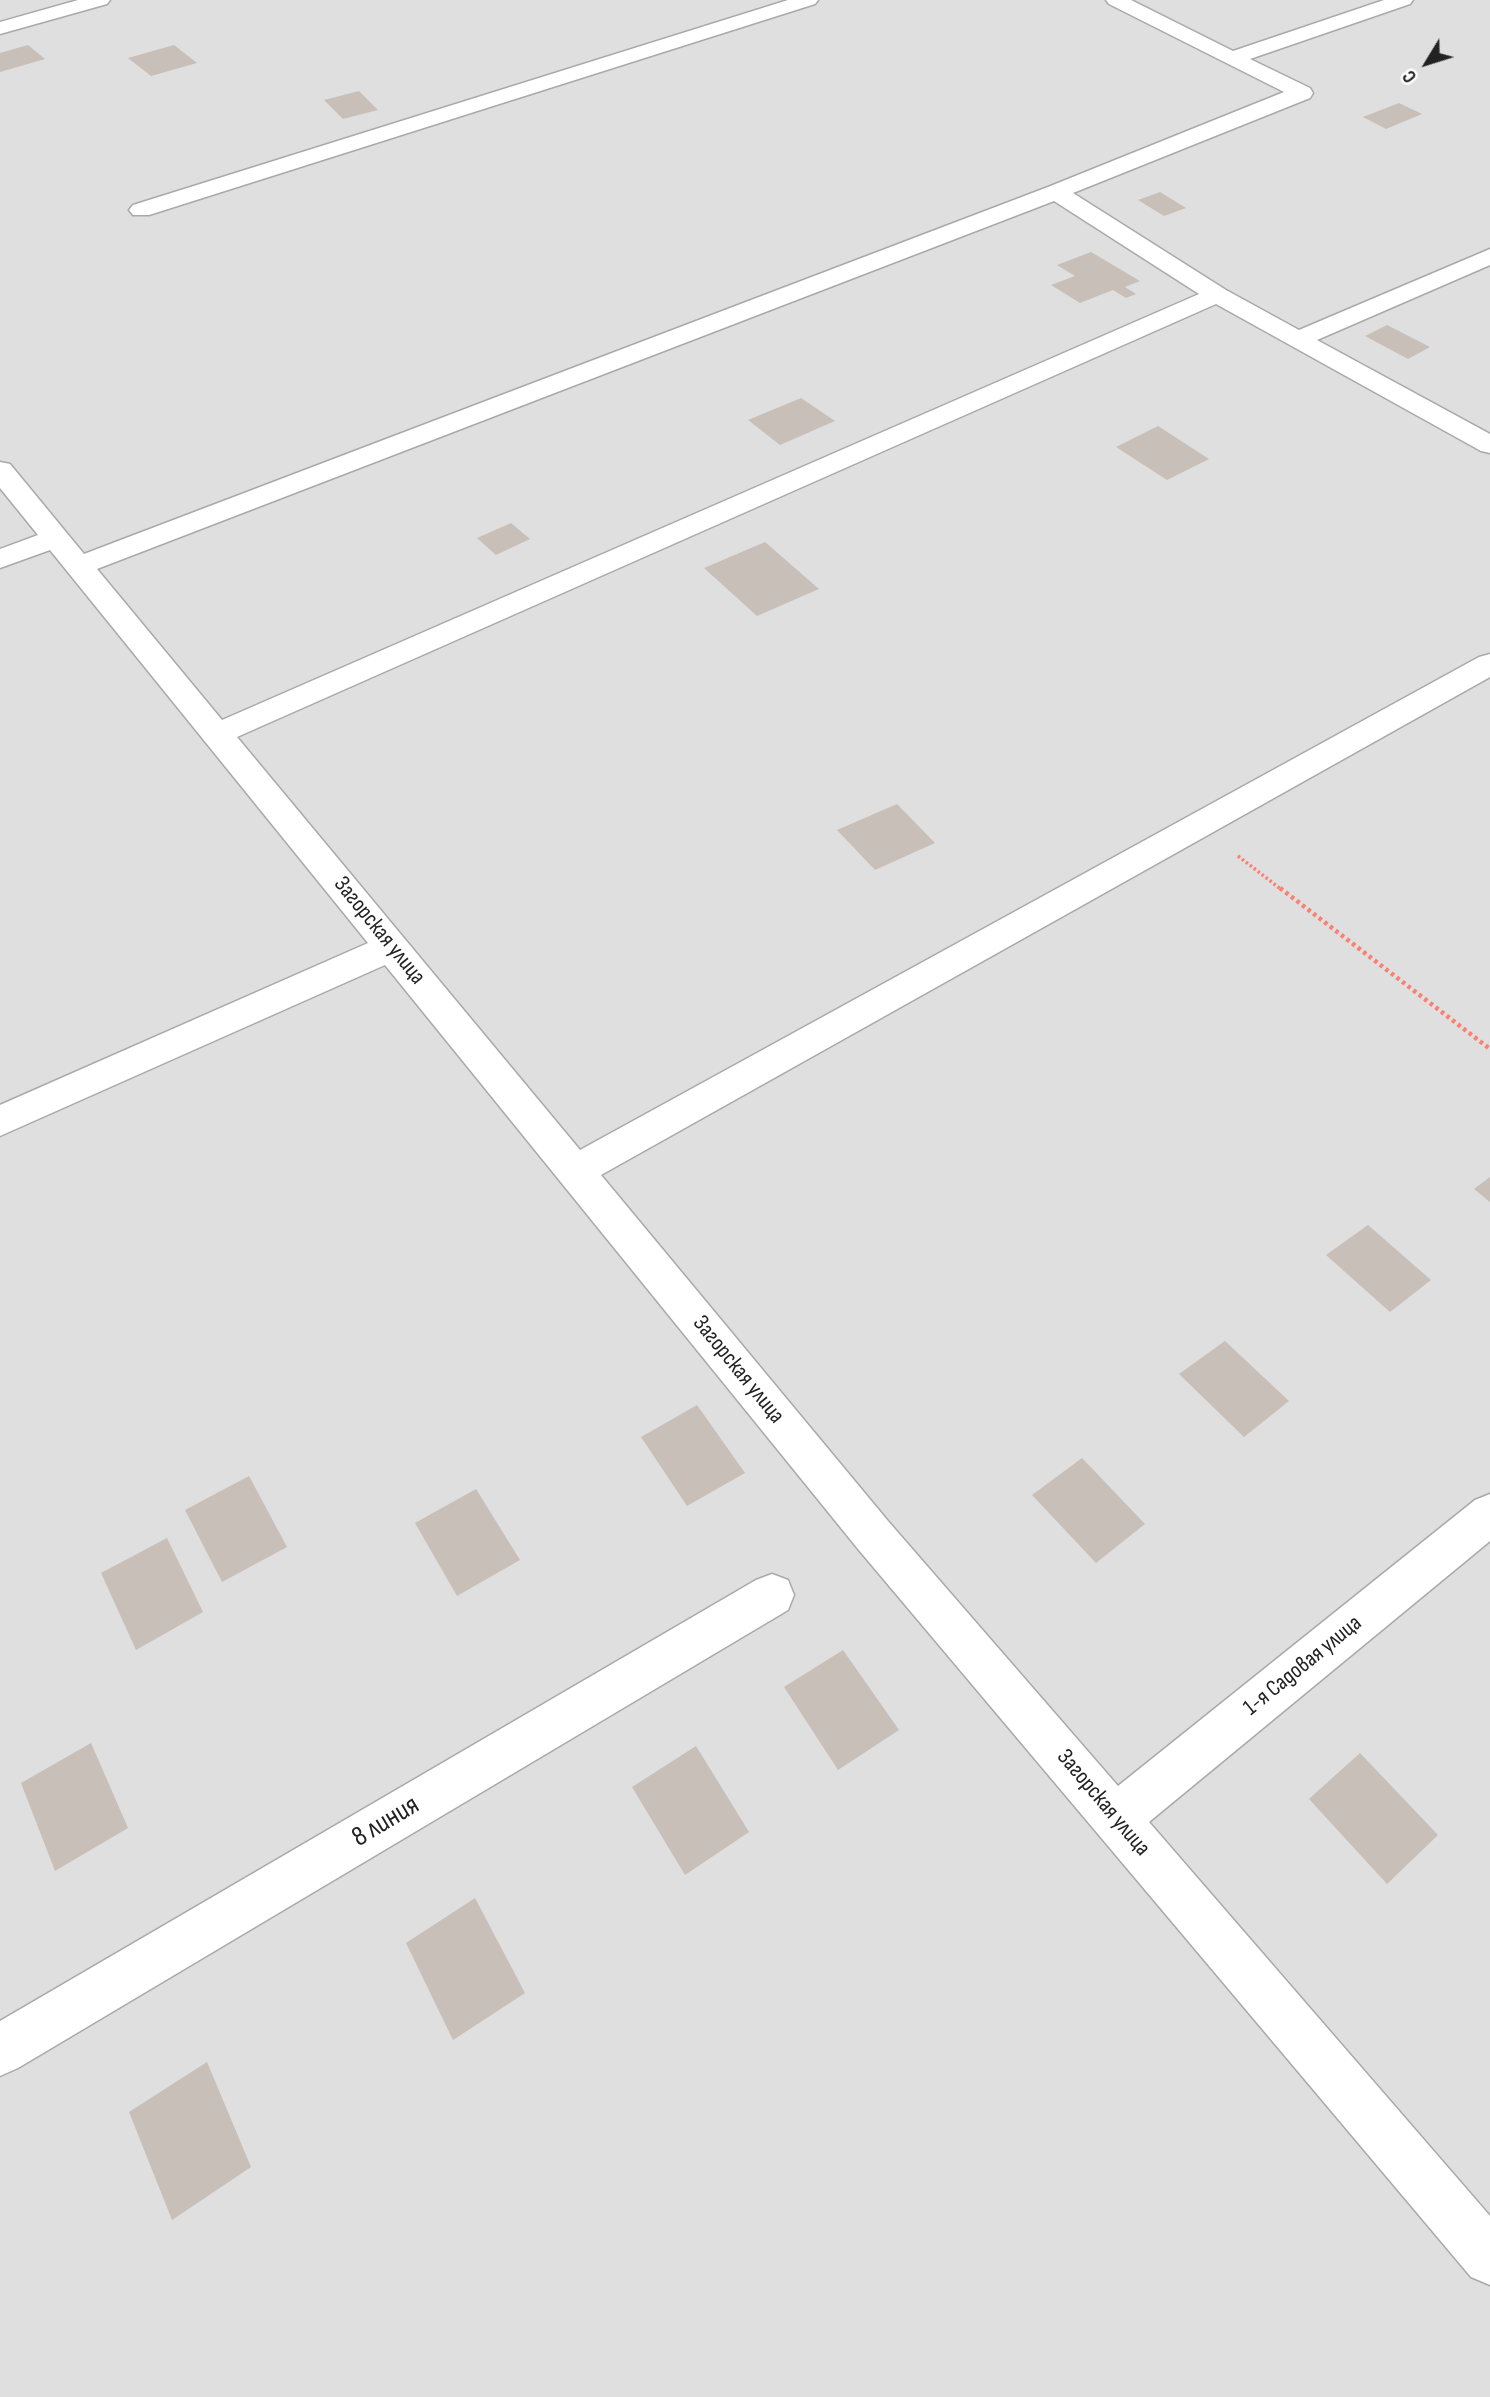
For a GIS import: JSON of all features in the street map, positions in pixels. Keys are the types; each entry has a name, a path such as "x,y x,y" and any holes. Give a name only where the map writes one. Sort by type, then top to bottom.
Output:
{"street":[{"path":"0,28 100,0"},
{"path":"141,210 808,0"},
{"path":"0,559 68,552 1056,192 1302,93 1116,0"},
{"path":"1232,58 1403,0"},
{"path":"1056,192 1217,295 1490,445"},
{"path":"1296,340 1490,256"},
{"path":"217,734 1217,295"},
{"name":"Загорская улица","path":"0,470 873,1535 1490,2258"},
{"path":"575,1171 1490,664"},
{"path":"0,1121 392,947"},
{"name":"1-я Садовая улица","path":"1116,1818 1490,1514"},
{"name":"8 линия","path":"0,2050 772,1595"}],"path":[{"path":"1199,825 1490,1049"}],"shaded area":[{"path":"0,0 1490,0 1490,2397 0,2397"}],"building":[{"path":"28,45 45,59 0,72 0,53"},
{"path":"174,45 197,63 151,76 128,58"},
{"path":"359,91 378,110 343,119 324,100"},
{"path":"1399,103 1422,114 1386,129 1363,117"},
{"path":"1160,192 1186,208 1164,216 1138,200"},
{"path":"1091,252 1140,281 1125,287 1136,294 1126,298 1113,290 1080,303 1051,285 1075,276 1057,265"},
{"path":"1387,325 1430,347 1408,359 1365,336"},
{"path":"801,398 835,421 780,445 748,420"},
{"path":"1158,426 1209,459 1167,480 1116,447"},
{"path":"511,523 530,539 496,555 477,538"},
{"path":"765,542 819,589 757,616 704,568"},
{"path":"897,804 935,843 875,870 837,830"},
{"path":"1490,1177 1490,1202 1474,1189"},
{"path":"1368,1225 1431,1280 1390,1312 1326,1255"},
{"path":"1225,1341 1289,1401 1244,1437 1179,1374"},
{"path":"697,1405 745,1473 687,1506 641,1437"},
{"path":"1082,1458 1145,1524 1096,1563 1032,1495"},
{"path":"249,1476 287,1547 222,1582 185,1510"},
{"path":"476,1489 520,1560 457,1596 415,1523"},
{"path":"167,1538 203,1612 136,1650 101,1573"},
{"path":"843,1650 899,1730 838,1770 784,1687"},
{"path":"91,1743 128,1828 55,1871 21,1783"},
{"path":"696,1746 749,1832 685,1875 632,1787"},
{"path":"1360,1753 1438,1835 1387,1884 1309,1799"},
{"path":"475,1898 525,1993 453,2040 406,1943"},
{"path":"207,2062 251,2167 172,2220 129,2112"}]}
